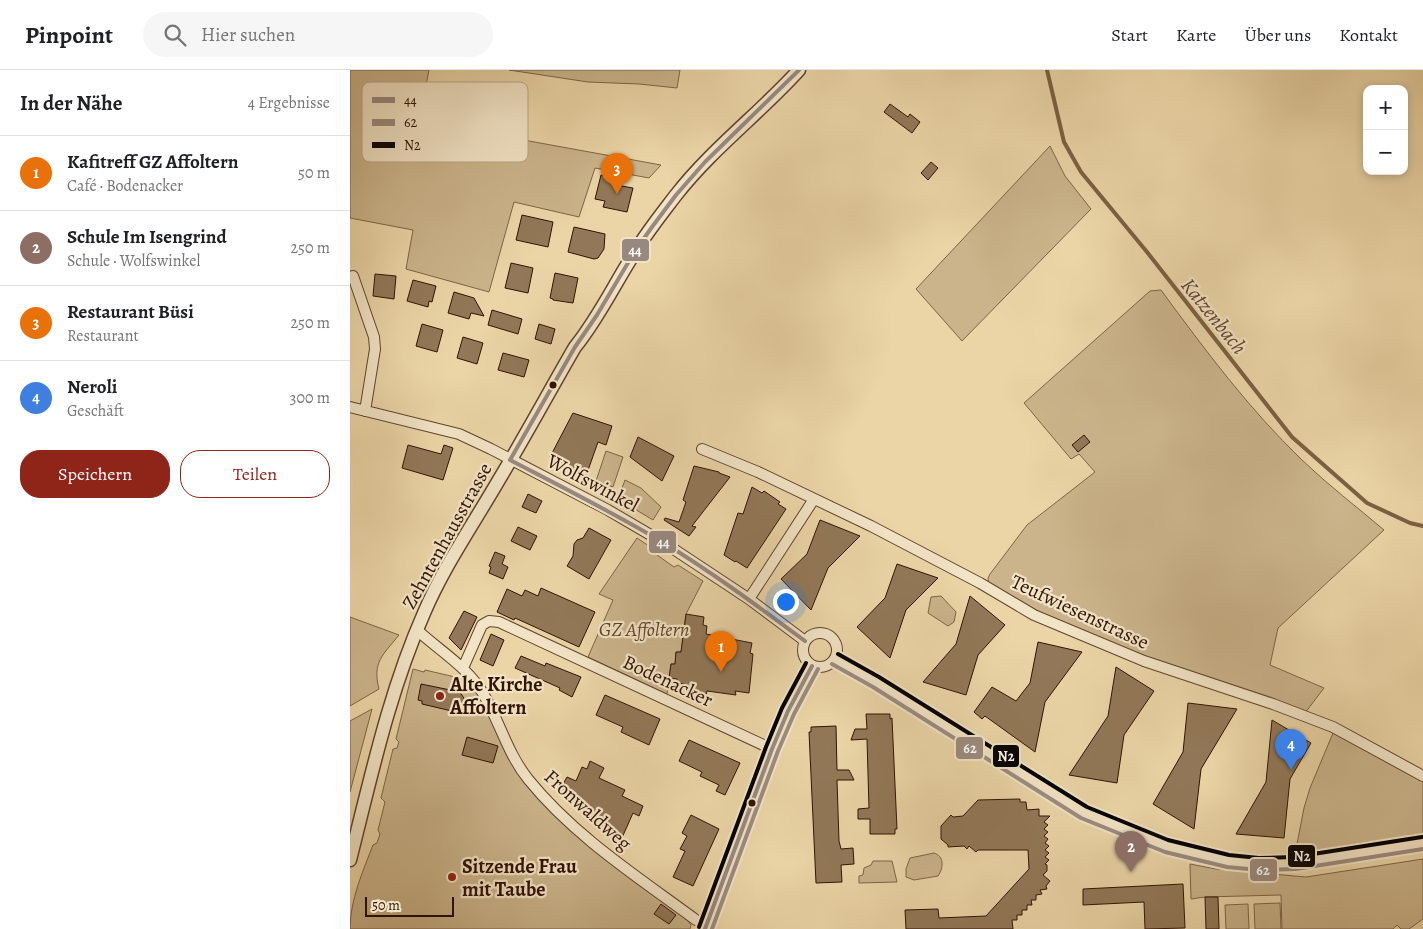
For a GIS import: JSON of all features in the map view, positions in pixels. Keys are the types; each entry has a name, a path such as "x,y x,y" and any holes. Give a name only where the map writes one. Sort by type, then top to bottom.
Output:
{"street":[{"name":"Zehntenhausstrasse","path":"350,860 392,698 416,630 452,559 575,347 588,332 630,258 678,193 716,150 799,70"},
{"path":"353,276 374,337 375,350 366,411"},
{"name":"Wolfswinkel","path":"350,408 458,434 608,510 666,544 749,599 805,641"},
{"name":"Teufwiesenstrasse","path":"702,449 758,472 871,526 980,583 1034,615 1144,661 1273,704 1333,727 1423,776"},
{"path":"749,599 814,499"},
{"name":"Bodenacker","path":"463,668 482,625 489,621 499,622 772,749"},
{"name":"Fronwaldweg","path":"416,630 463,668 484,694 511,752 528,779 557,810 588,840 706,926"},
{"path":"826,634 834,640 836,645 837,654 835,659 827,666 812,666 807,662 802,652 805,641 812,635 826,634"},
{"path":"835,659 876,682 1084,813 1166,846 1228,861 1260,864 1295,863 1423,843"},
{"path":"706,926 772,749 788,711 812,666"}],"green space":[{"path":"350,70 429,70 427,82 362,82 362,162 528,162 528,141 661,165 649,178 595,168 579,217 514,202 489,292 406,269 413,230 350,218"},
{"path":"509,70 680,70 677,88 588,82"},
{"path":"1050,146 1065,176 1091,209 962,341 916,289"},
{"path":"1161,290 1211,357 1283,441 1332,487 1384,530 1278,628 1270,665 1324,688 1305,713 1142,658 1057,622 989,585 988,578 990,574 1027,525 1095,472 1079,454 1071,459 1024,403 1150,291"},
{"path":"606,451 623,457 613,487 596,481"},
{"path":"625,480 641,488 661,507 653,520 618,499"},
{"name":"GZ Affoltern","path":"637,538 658,552 657,555 674,567 678,565 703,581 686,614 681,652 676,652 675,664 671,664 667,694 588,657 613,600 599,594"},
{"path":"941,596 956,612 954,622 948,626 928,613 931,597"},
{"path":"350,617 399,635 380,659 377,672 379,689 350,706"},
{"path":"413,669 468,680 482,699 508,757 522,777 688,921 691,925 690,929 350,929 352,907 358,886 373,845 377,843 380,834 378,830 385,802 381,798 393,749 397,748 399,742 396,739"},
{"path":"372,709 350,792 350,721"},
{"path":"1333,733 1423,779 1423,835 1295,854 1310,788"},
{"path":"934,853 940,857 942,862 938,876 914,880 906,877 906,869 910,858"},
{"path":"1423,859 1423,919 1409,929 1401,929 1397,925 1393,929 1282,929 1281,895 1191,899 1190,864 1216,869 1306,877"},
{"path":"873,861 892,861 897,882 859,883 859,876 863,875 864,868 871,865"},
{"path":"1280,903 1281,929 1255,929 1254,904"},
{"path":"1248,904 1249,929 1226,929 1225,905"}],"building":[{"path":"890,104 908,117 910,114 920,122 912,133 884,112"},
{"path":"931,162 938,168 928,180 921,173"},
{"path":"601,175 617,179 616,185 633,188 627,212 603,207 605,201 595,199"},
{"path":"522,215 553,222 548,247 516,240"},
{"path":"574,227 605,234 604,249 598,258 594,259 568,252"},
{"path":"511,263 533,268 528,293 505,288"},
{"path":"555,273 578,278 573,303 550,298"},
{"path":"375,274 396,276 394,299 373,296"},
{"path":"413,280 436,286 432,302 429,301 428,307 407,301"},
{"path":"454,292 474,298 484,316 471,313 469,319 448,313"},
{"path":"492,310 522,319 518,334 488,325"},
{"path":"422,324 443,330 437,352 416,346"},
{"path":"539,324 555,329 551,344 535,339"},
{"path":"463,337 483,343 477,364 457,358"},
{"path":"503,353 529,360 524,377 498,370"},
{"path":"573,413 612,426 606,445 598,442 586,476 550,457"},
{"path":"1084,435 1090,442 1078,452 1072,445"},
{"path":"638,437 674,456 662,481 630,457"},
{"path":"408,445 441,454 444,445 453,448 443,480 402,468"},
{"path":"694,466 719,472 730,477 692,526 696,527 689,536 664,520 665,518 679,522 686,502 683,500"},
{"path":"752,487 762,493 764,491 780,502 778,504 786,509 747,568 724,555 738,513 743,514"},
{"path":"528,494 542,501 536,513 522,507"},
{"path":"820,520 860,536 828,568 811,610 781,579 807,554"},
{"path":"518,527 537,536 530,550 511,541"},
{"path":"589,528 611,540 589,579 567,566 573,556 574,544 577,540 583,538"},
{"path":"495,552 505,556 502,564 508,567 503,579 489,573 491,567 489,566"},
{"path":"897,564 938,578 906,610 890,658 857,627 885,598"},
{"path":"541,588 595,612 579,647 515,618 514,620 497,612 507,589 522,596 525,590 538,596"},
{"path":"970,596 1005,625 978,655 966,695 923,682 956,644"},
{"path":"464,611 477,617 461,650 449,638"},
{"path":"686,614 704,617 703,625 707,626 706,634 752,643 750,653 753,654 749,693 735,691 736,695 707,691 706,695 692,694 693,689 685,688 685,684 677,683 677,679 669,678 671,664 675,664 676,652 681,652"},
{"path":"491,634 504,640 493,666 480,660"},
{"path":"1038,642 1082,652 1045,702 1035,752 985,716 982,719 974,712 992,687 1016,701 1030,683"},
{"path":"521,656 545,666 546,663 581,677 572,697 559,690 560,688 515,668"},
{"path":"1116,667 1154,691 1124,735 1117,783 1069,775 1108,716"},
{"name":"Alte Kirche Affoltern","path":"421,684 460,692 465,700 463,708 456,712 422,704 422,701 418,700"},
{"path":"605,695 660,719 649,745 621,732 623,727 596,715"},
{"path":"1188,703 1237,709 1201,769 1194,829 1153,804 1183,752"},
{"path":"866,714 890,714 890,719 892,718 897,829 895,829 895,834 870,834 870,819 858,819 858,809 869,808 867,739 851,740 855,729 867,729"},
{"path":"1272,720 1311,743 1290,779 1284,838 1236,834 1266,782"},
{"path":"836,726 837,770 849,770 854,780 837,780 839,841 841,849 853,848 854,864 841,865 842,882 816,883 809,732 811,732 811,727"},
{"path":"467,737 498,746 493,763 462,755"},
{"path":"689,740 740,763 725,795 716,791 719,785 700,776 702,772 679,761"},
{"path":"590,761 604,768 599,778 625,790 622,796 643,806 639,816 633,813 621,840 610,835 612,831 601,826 603,821 572,806 574,800 570,798 572,793 561,788 567,777 576,781 582,767 587,769"},
{"path":"1020,799 1020,802 1026,802 1027,810 1039,809 1039,816 1050,816 1044,822 1048,825 1044,829 1048,832 1044,836 1048,839 1045,843 1049,846 1045,850 1049,853 1045,857 1049,860 1045,864 1047,865 1047,871 1043,875 1050,881 1046,886 1047,889 1040,890 1042,894 1036,895 1036,900 1031,900 1032,905 1027,905 1027,910 1022,910 1022,915 1017,915 1017,920 1012,920 1013,929 906,929 905,910 938,909 939,918 986,916 1029,869 1028,850 978,850 976,852 969,846 967,849 964,846 948,847 941,839 941,826 951,815 953,817 963,816 978,800"},
{"path":"691,815 719,829 693,886 673,877 685,851 680,849 687,836 682,833"},
{"path":"1183,884 1185,928 1145,929 1144,902 1083,905 1083,889"},
{"path":"1205,897 1218,897 1219,929 1206,929"},
{"path":"661,904 676,915 669,924 654,914"}],"waterway":[{"name":"Katzenbach","path":"1047,70 1064,142 1081,172 1147,252 1292,437 1367,503 1410,523 1423,526"}],"transit line":[{"name":"44","path":"510,460 575,347 652,227 676,195 705,162 799,70"},
{"name":"44","path":"510,460 607,511 682,554 805,641"},
{"name":"N2","path":"838,654 879,677 1087,807 1168,840 1229,855 1259,858 1294,857 1422,837"},
{"name":"N2","path":"699,927 766,747 782,708 806,663"},
{"name":"62","path":"832,664 873,687 1081,818 1165,852 1227,867 1259,870 1296,869 1423,849"},
{"name":"44","path":"705,929 772,749 788,711 812,666"},
{"name":"62","path":"712,929 778,751 794,714 818,669"}],"place":[{"name":"Restaurant Büsi","path":"617,194"},
{"name":"Kafitreff GZ Affoltern","path":"721,672"},
{"name":"Alte Kirche Affoltern","path":"440,696"},
{"name":"Neroli","path":"1291,770"},
{"name":"Schule Im Isengrind","path":"1131,872"},
{"name":"Sitzende Frau mit Taube","path":"452,877"}]}
